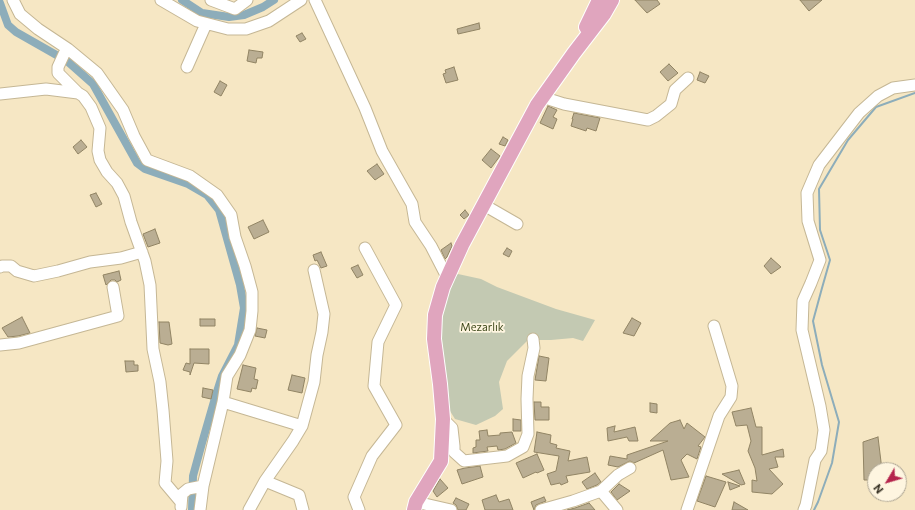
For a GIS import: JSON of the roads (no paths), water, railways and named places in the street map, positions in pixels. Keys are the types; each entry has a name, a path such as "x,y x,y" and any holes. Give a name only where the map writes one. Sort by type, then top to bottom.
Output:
{"main road":[{"path":"574,53 599,0"},
{"path":"415,506 441,462 443,420 434,339 435,315 443,287 462,245 542,97 604,14 612,0"}],"street":[{"path":"13,0 20,14 38,29 64,55 97,73 123,110 134,136 147,160 190,176 217,195 231,214 235,237 252,292 252,311 250,330 240,355 227,376 223,402 196,487 200,510"},
{"path":"161,0 197,22 228,29 246,29 269,21 301,0"},
{"path":"212,0 235,8 247,0"},
{"path":"315,0 365,108 382,151 412,204 415,222 431,246 447,277"},
{"path":"187,67 206,24"},
{"path":"64,55 58,67 58,73 83,96 91,106 100,128 98,151 100,160 107,172 117,183 124,196 131,222 145,261 150,285 153,349 160,382 163,410 167,461 165,482 181,506"},
{"path":"542,97 564,104 648,120 656,116 671,104 676,90 688,78"},
{"path":"804,510 815,460 821,451 824,430 820,406 802,330 803,301 820,260 808,220 807,193 819,165 859,113 878,96 893,88 915,85"},
{"path":"0,94 46,89 78,93"},
{"path":"484,205 517,224"},
{"path":"359,510 354,497 372,456 396,425 374,386 378,342 396,305 365,248"},
{"path":"0,267 11,266 17,271 34,276 90,262 121,258 142,252"},
{"path":"249,510 265,481 302,426 314,382 324,314 314,270"},
{"path":"0,345 19,343 118,316 113,287"},
{"path":"687,510 719,416 731,397 732,386 714,326"},
{"path":"443,420 452,428 454,452 464,461 508,456 523,448 528,434 528,376 534,348 533,339"},
{"path":"223,402 302,426"},
{"path":"541,510 601,491 618,475 630,468"},
{"path":"265,481 299,495 302,510"},
{"path":"181,506 182,494 196,487"},
{"path":"601,491 617,510"},
{"path":"415,506 451,510"}],"waterway":[{"path":"182,0 202,13 229,17 244,15 263,7 274,0"},
{"path":"0,3 8,25 16,32 67,61 93,84 137,163 145,169 188,184 207,195 219,210 240,285 244,308 238,345 222,376 193,476 192,510"},
{"path":"814,510 832,463 839,422 822,365 813,321 830,260 820,230 819,189 848,140 876,107 915,93"}],"park label":[{"name":"Mezarlık","path":"482,327"}]}
